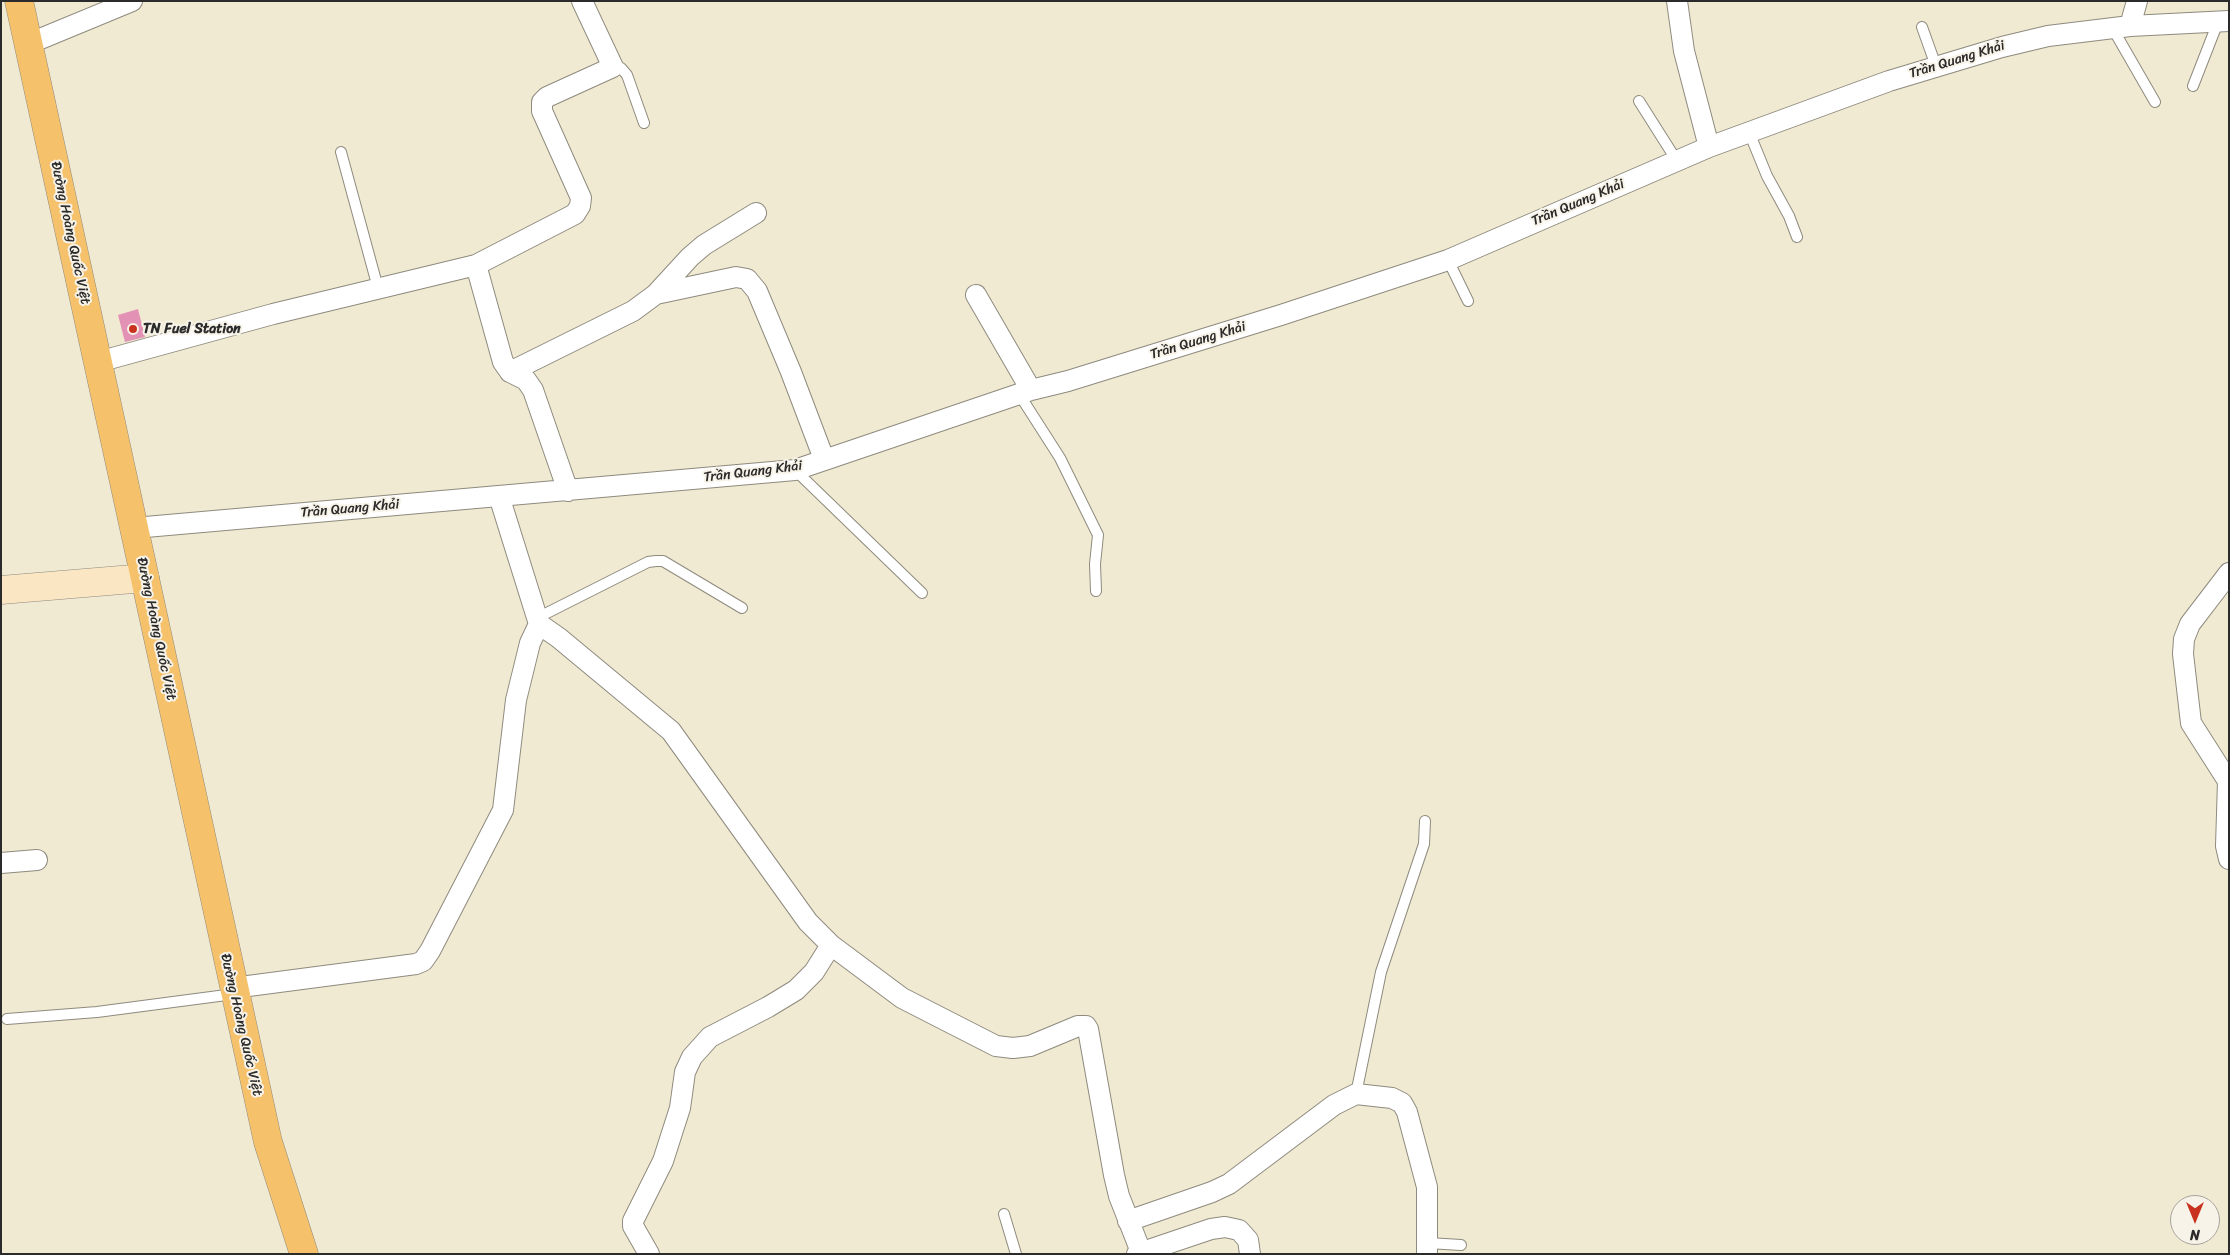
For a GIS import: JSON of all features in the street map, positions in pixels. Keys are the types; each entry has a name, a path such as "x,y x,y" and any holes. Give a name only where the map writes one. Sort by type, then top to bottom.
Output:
{"highway":[{"name":"Đường Hoàng Quốc Việt","path":"19,1 233,991 268,1142 304,1254"}],"main road":[{"path":"1,590 145,578"}],"street":[{"path":"28,44 132,1"},
{"path":"98,362 378,288 476,265 575,214 580,206 581,198 542,110 542,102 548,97 613,67 582,1"},
{"path":"1677,1 1684,51 1709,147"},
{"path":"2122,28 2137,1"},
{"name":"Trần Quang Khải","path":"134,528 794,470 1025,392 1281,316 1448,260 1709,147 1889,81 1936,66 2048,36 2122,28 2224,21"},
{"path":"510,372 633,311 656,294 690,257 704,245 756,212"},
{"path":"476,265 503,362 510,372 526,380 533,390 568,490"},
{"path":"656,294 736,277 747,279 756,291 792,372 824,460"},
{"path":"976,295 1025,392"},
{"path":"499,496 538,621 671,731 808,922 831,945 916,1007 996,1046 1013,1048 1030,1046 1078,1026 1086,1026 1090,1032 1114,1175 1139,1253 1211,1229 1226,1227 1239,1230 1248,1240 1250,1254"},
{"path":"2229,573 2190,624 2184,639 2183,654 2191,723 2228,782 2226,838 2229,859"},
{"path":"233,991 416,964 427,956 503,810 516,700 530,643 538,621"},
{"path":"1,863 37,860"},
{"path":"649,1254 633,1226 633,1222 663,1161 680,1108 685,1072 692,1057 710,1037 796,990 814,972 831,945"},
{"path":"1128,1221 1212,1192 1228,1184 1334,1105 1356,1094 1392,1098 1402,1103 1407,1112 1427,1188 1428,1248"}],"lane":[{"path":"2193,86 2224,21"},
{"path":"1922,28 1936,66"},
{"path":"2122,28 2155,102"},
{"path":"613,67 621,68 627,75 644,123"},
{"path":"1639,101 1677,161"},
{"path":"1749,132 1767,176 1789,216 1797,237"},
{"path":"341,152 378,288"},
{"path":"1448,260 1468,301"},
{"path":"1025,392 1098,534 1095,564 1096,591"},
{"path":"794,470 922,593"},
{"path":"538,621 648,562 656,561 663,561 742,608"},
{"path":"1356,1094 1381,972 1424,844 1425,821"},
{"path":"6,1019 97,1012 233,991"},
{"path":"1004,1214 1016,1254"},
{"path":"1428,1248 1461,1245"}],"building":[{"name":"TN Fuel Station","path":"138,309 145,337 125,342 118,315"}],"place":[{"name":"TN Fuel Station","path":"133,329"}]}
